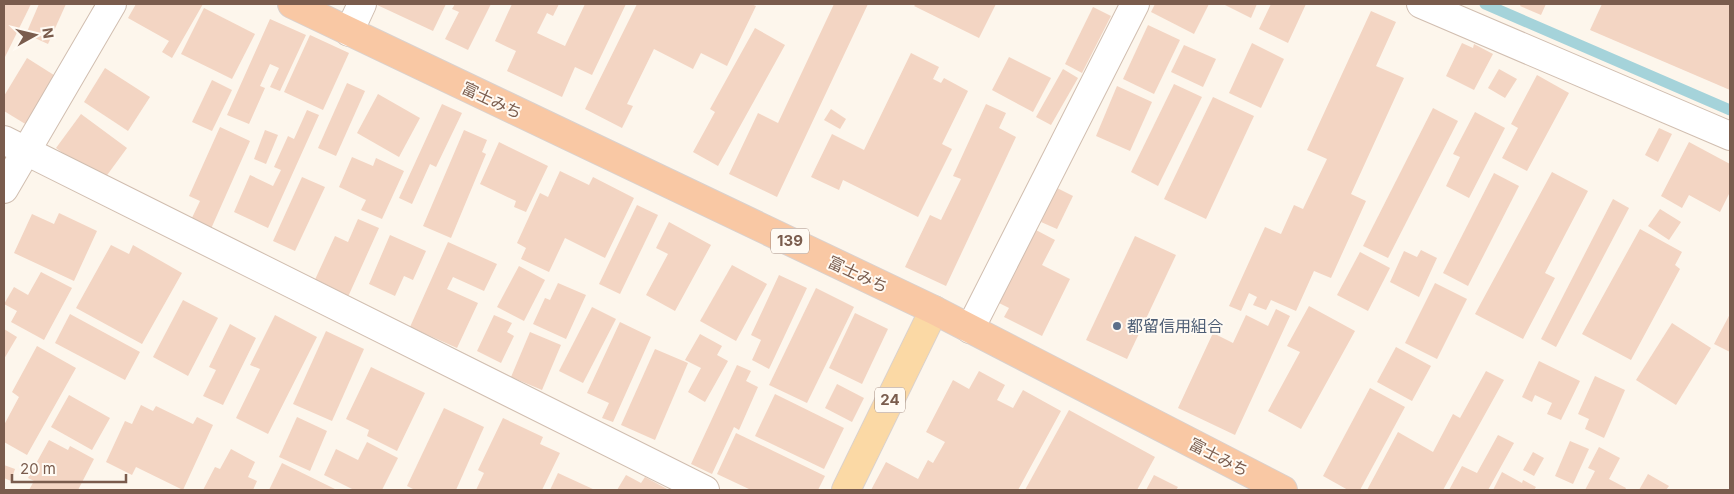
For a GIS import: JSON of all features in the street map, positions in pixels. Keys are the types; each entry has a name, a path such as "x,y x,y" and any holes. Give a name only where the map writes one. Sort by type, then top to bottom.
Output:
{"highway":[{"name":"富士みち","path":"292,4 934,310 1283,490"}],"main road":[{"name":"24","path":"846,490 934,310"}],"street":[{"path":"4,189 14,146 112,4"},
{"path":"348,32 362,4"},
{"path":"970,329 1135,4"},
{"path":"1434,6 1730,136"},
{"path":"14,146 705,490"}],"building":[{"path":"4,4 31,4 4,59"},
{"path":"39,4 66,4 48,44 26,34"},
{"path":"136,4 203,4 172,58 162,52 169,41 128,18"},
{"path":"375,4 446,4 433,31"},
{"path":"455,4 491,4 468,50 445,39 459,12 452,9"},
{"path":"512,4 559,4 553,16 547,13 537,33 565,46 585,4 626,4 592,75 575,67 562,97 507,71 516,51 495,41"},
{"path":"637,4 751,4 756,6 727,66 701,53 693,69 654,49 627,104 633,106 622,128 585,109"},
{"path":"834,4 868,4 777,197 729,174 758,113 778,123"},
{"path":"916,4 996,4 979,38 914,6"},
{"path":"1155,4 1209,4 1194,34 1151,12"},
{"path":"1223,4 1257,4 1251,18"},
{"path":"1271,4 1306,4 1288,43 1259,29"},
{"path":"1521,4 1546,4 1541,15 1520,6"},
{"path":"1602,4 1730,4 1730,90 1590,30"},
{"path":"1093,7 1111,16 1082,73 1065,64"},
{"path":"204,8 255,34 232,79 181,54"},
{"path":"1371,11 1396,22 1376,66 1404,78 1351,194 1366,201 1331,278 1314,271 1296,311 1271,300 1266,310 1253,305 1257,297 1249,293 1241,311 1229,306 1265,227 1281,234 1294,205 1303,209 1327,159 1307,150"},
{"path":"270,19 306,35 280,91 270,87 279,68 270,64 260,86 265,88 249,124 227,115"},
{"path":"1148,25 1180,40 1154,94 1123,79"},
{"path":"755,28 785,45 718,166 693,152 715,112 710,109"},
{"path":"310,35 349,53 323,110 284,92"},
{"path":"1252,43 1284,59 1261,108 1229,93"},
{"path":"1462,43 1473,48 1474,44 1493,54 1474,90 1446,76"},
{"path":"1184,45 1216,59 1203,87 1171,72"},
{"path":"911,53 939,67 933,79 941,83 944,78 968,91 942,144 952,149 918,217 843,180 839,190 811,177 832,134 864,150"},
{"path":"1009,57 1051,78 1033,112 992,90"},
{"path":"27,58 57,77 27,125 4,111 4,96"},
{"path":"105,68 150,97 128,131 84,102"},
{"path":"1063,69 1078,78 1051,125 1036,117"},
{"path":"1499,69 1517,79 1505,98 1488,88"},
{"path":"1537,75 1569,93 1527,171 1502,158 1518,128 1511,124"},
{"path":"212,80 232,90 212,131 192,122"},
{"path":"347,83 365,91 336,156 318,148"},
{"path":"1174,84 1202,97 1158,186 1131,172"},
{"path":"1117,86 1152,102 1130,151 1096,136"},
{"path":"378,94 420,118 399,157 357,133"},
{"path":"1213,97 1254,116 1206,219 1164,199"},
{"path":"442,104 462,113 436,167 430,164 412,204 399,198"},
{"path":"986,104 1006,113 999,128 1016,137 946,286 905,267 930,215 941,220 961,179 953,176"},
{"path":"1433,108 1458,121 1388,258 1363,246"},
{"path":"831,109 846,119 840,129 824,120"},
{"path":"307,110 319,115 268,228 234,212 250,175 273,186 281,170 274,167 288,136 294,139"},
{"path":"1475,112 1505,128 1469,198 1446,186 1460,157 1453,154"},
{"path":"81,114 127,148 102,182 56,148"},
{"path":"220,127 250,141 210,231 190,222 200,201 189,196"},
{"path":"1659,128 1672,134 1658,162 1645,155"},
{"path":"265,130 278,135 266,164 254,159"},
{"path":"464,130 487,140 482,152 486,154 451,238 423,226"},
{"path":"499,142 548,166 526,212 514,207 516,201 480,184"},
{"path":"1689,142 1730,164 1730,192 1720,212 1689,195 1682,208 1661,196"},
{"path":"352,157 373,166 376,158 404,171 382,219 361,210 366,200 339,187"},
{"path":"560,171 589,185 593,177 634,198 605,258 565,238 549,272 521,259 526,248 517,243 540,193 548,197"},
{"path":"1552,172 1588,191 1545,273 1555,278 1523,339 1475,314"},
{"path":"1494,173 1519,186 1468,286 1443,273"},
{"path":"302,177 325,187 295,251 273,241"},
{"path":"1057,188 1073,196 1057,229 1041,222"},
{"path":"1613,199 1629,208 1556,347 1541,339"},
{"path":"637,205 658,215 620,294 599,284"},
{"path":"1660,209 1681,222 1669,240 1648,226"},
{"path":"59,213 97,231 74,281 14,253 32,214 54,224"},
{"path":"358,219 379,228 347,299 313,284 335,236 348,242"},
{"path":"669,222 711,245 675,311 646,295 668,254 656,248"},
{"path":"1034,229 1055,240 1042,265 1070,279 1042,336 1004,317 1009,308 997,302"},
{"path":"1640,229 1682,252 1675,265 1680,269 1631,360 1582,334"},
{"path":"390,235 426,251 413,280 404,276 395,296 369,284"},
{"path":"1135,236 1176,255 1127,359 1086,340"},
{"path":"448,242 497,264 484,291 453,277 447,289 478,303 457,348 410,327"},
{"path":"111,245 129,254 133,245 182,273 142,344 76,308"},
{"path":"1421,250 1437,258 1419,297 1390,282 1404,251 1417,257"},
{"path":"1360,252 1390,268 1368,311 1337,295"},
{"path":"732,265 767,284 736,341 700,321"},
{"path":"519,266 545,280 524,321 497,307"},
{"path":"41,272 72,288 44,340 11,322 17,311 4,304 14,287 28,295"},
{"path":"779,275 807,288 769,369 752,360 761,340 751,335"},
{"path":"558,283 586,295 566,339 533,324 545,298 550,300"},
{"path":"1435,283 1467,299 1437,359 1405,343"},
{"path":"816,288 854,307 807,403 769,385"},
{"path":"183,300 218,318 188,376 153,357"},
{"path":"1309,306 1355,331 1301,429 1268,411 1300,352 1287,346"},
{"path":"592,307 616,319 583,383 559,371"},
{"path":"1276,309 1290,316 1235,435 1178,408 1213,333 1233,343 1246,315 1268,326"},
{"path":"855,313 888,329 862,384 829,368"},
{"path":"70,314 140,352 125,380 55,343"},
{"path":"1730,314 1730,352 1714,344"},
{"path":"275,315 317,337 268,434 236,418 260,369 250,365"},
{"path":"494,315 512,323 507,332 514,336 501,363 477,351"},
{"path":"620,322 651,337 613,422 602,418 609,403 587,393"},
{"path":"1672,323 1711,348 1676,405 1636,380"},
{"path":"230,324 256,338 223,405 203,396 216,370 209,367"},
{"path":"4,329 17,337 4,359"},
{"path":"326,331 364,349 332,421 293,404"},
{"path":"530,332 561,345 542,390 511,377"},
{"path":"700,334 722,346 717,355 728,361 705,402 688,392 701,368 685,360"},
{"path":"37,346 76,368 27,455 4,442 4,425 19,397 12,392"},
{"path":"1396,347 1431,366 1412,401 1377,382"},
{"path":"655,349 688,363 655,440 621,425"},
{"path":"1539,361 1580,381 1561,420 1547,414 1552,403 1535,395 1532,402 1522,397"},
{"path":"737,365 751,371 746,381 758,387 739,430 734,427 712,474 691,464"},
{"path":"371,367 425,393 397,451 367,436 369,430 346,419"},
{"path":"979,371 1005,385 997,400 1013,408 1023,390 1061,411 1018,490 871,490 886,462 918,479 928,460 933,463 945,442 926,432 953,380 969,389"},
{"path":"1486,371 1504,380 1443,490 1367,490 1398,432 1433,452 1453,414 1460,418"},
{"path":"1595,376 1625,390 1604,438 1585,429 1589,419 1578,414"},
{"path":"837,384 864,398 852,422 825,408"},
{"path":"1370,388 1405,407 1360,490 1348,490 1323,476"},
{"path":"775,394 844,428 824,469 755,436"},
{"path":"69,395 110,418 92,450 51,427"},
{"path":"141,405 153,411 156,406 193,424 197,417 213,425 183,490 136,467 132,475 106,462 125,421 132,424"},
{"path":"444,408 484,427 456,490 415,490 407,486"},
{"path":"1069,410 1155,457 1137,490 1025,490"},
{"path":"297,417 327,431 310,471 279,457"},
{"path":"503,418 543,437 540,444 560,453 542,490 476,490 484,473 478,470"},
{"path":"736,433 825,476 818,490 751,490 717,474"},
{"path":"1498,435 1514,443 1488,490 1449,490 1462,466 1477,473"},
{"path":"49,440 68,450 70,446 94,459 78,490 29,490 34,481 28,478"},
{"path":"1570,441 1589,449 1573,484 1555,476"},
{"path":"367,442 398,458 382,490 354,490 324,475 336,449 358,460"},
{"path":"1599,447 1620,458 1609,479 1626,488 1625,490 1585,490 1595,471 1588,468"},
{"path":"231,449 255,462 248,477 257,481 253,490 203,490 215,467 220,469"},
{"path":"1533,452 1544,458 1534,476 1523,470"},
{"path":"282,463 337,490 269,490"},
{"path":"4,465 15,469 11,481 4,478"},
{"path":"1502,472 1522,483 1523,480 1536,487 1534,490 1493,490"},
{"path":"558,473 595,490 550,490"},
{"path":"1648,474 1669,486 1666,490 1639,490"},
{"path":"626,475 641,483 645,477 669,490 617,490"},
{"path":"1154,475 1178,487 1176,490 1146,490"}],"waterway":[{"path":"1485,4 1730,110"}],"place":[{"name":"都留信用組合","path":"1117,326"}]}
